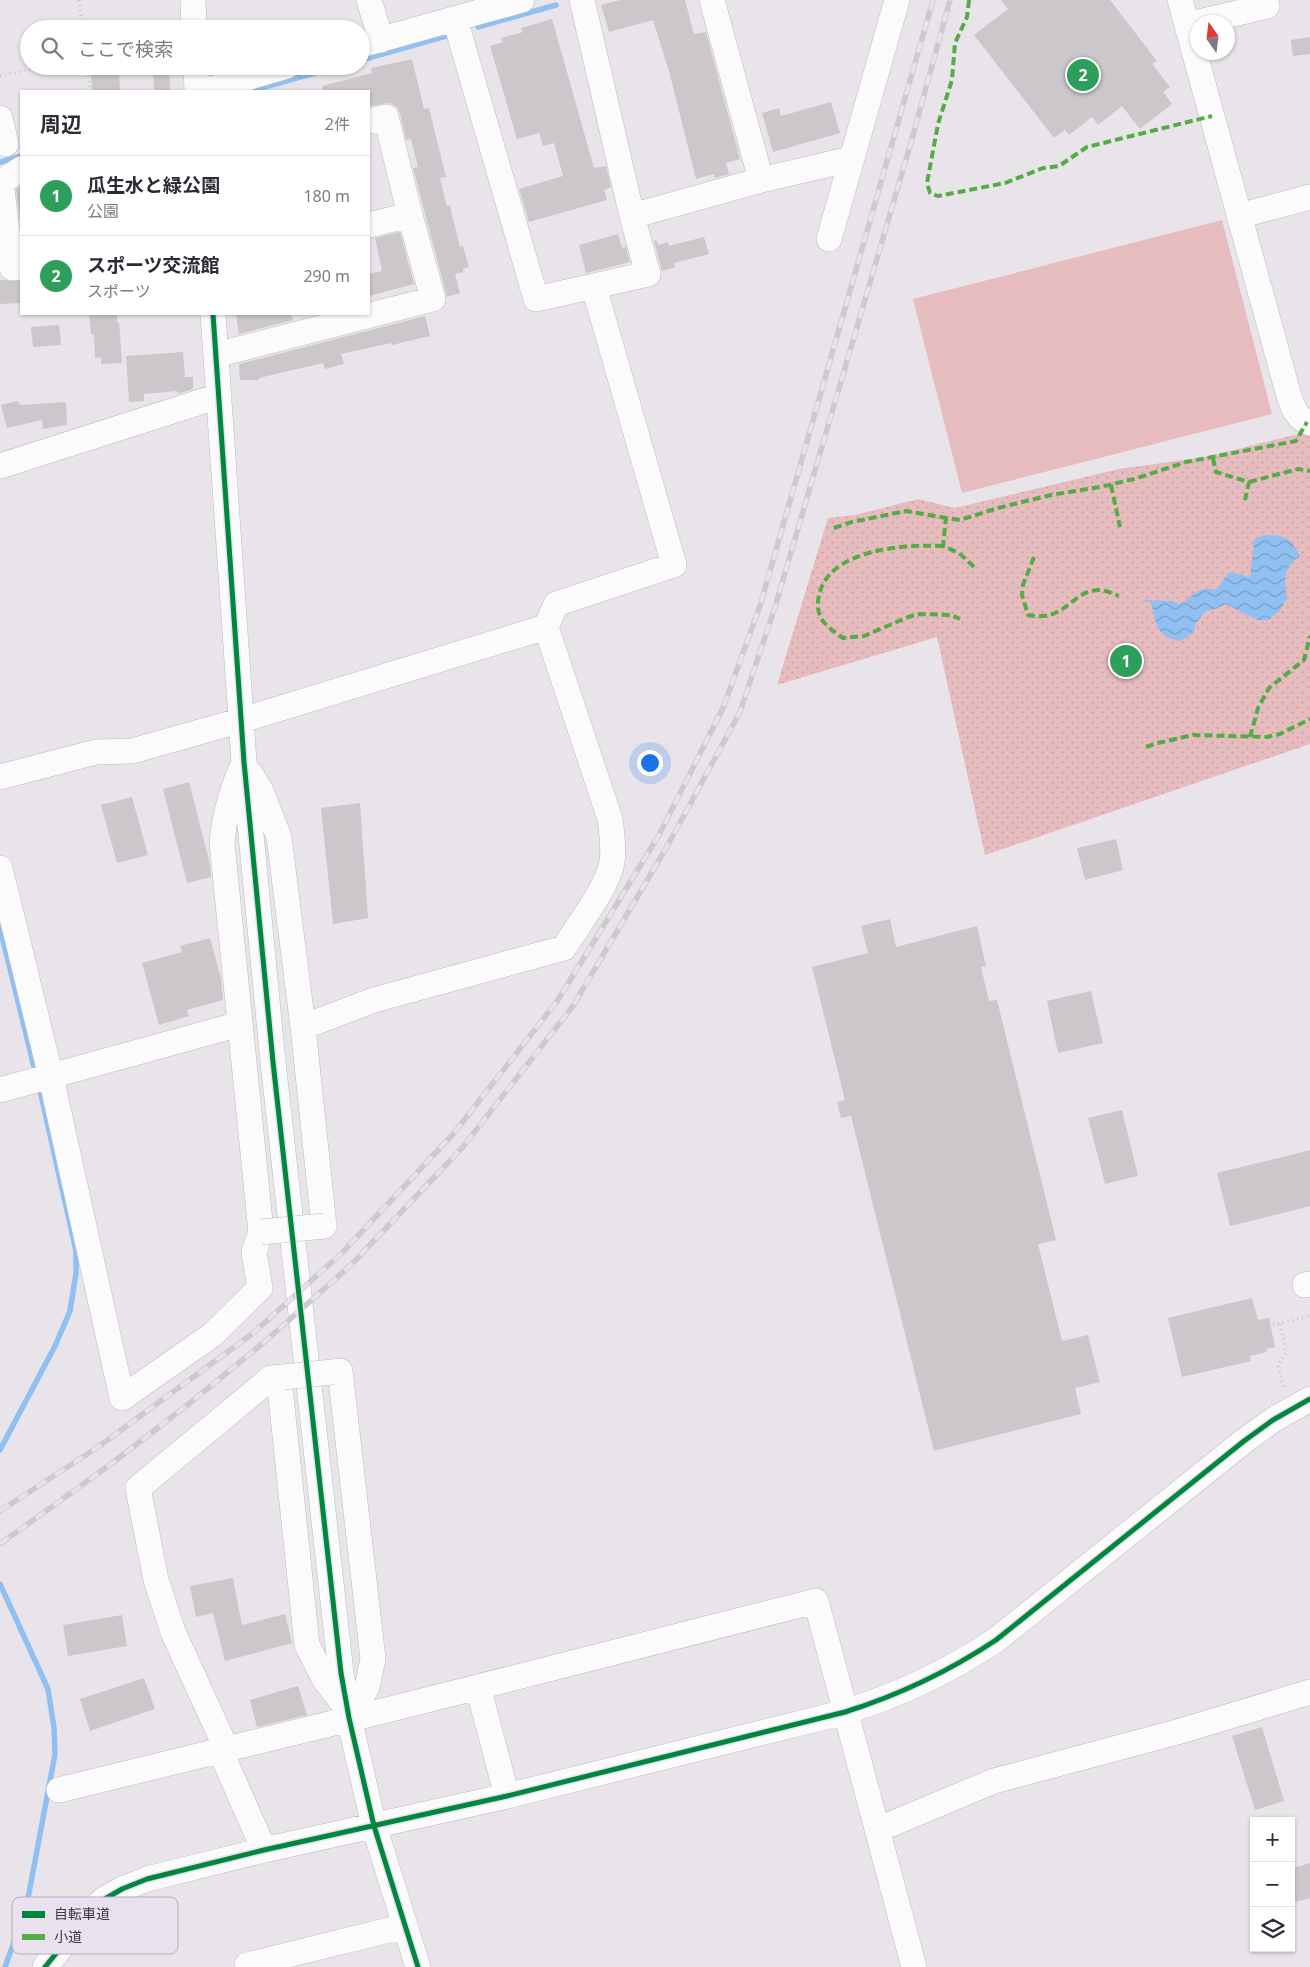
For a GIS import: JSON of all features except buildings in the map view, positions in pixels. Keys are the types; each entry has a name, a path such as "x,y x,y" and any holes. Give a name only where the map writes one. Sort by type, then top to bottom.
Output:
{"street":[{"path":"193,0 194,20"},
{"path":"369,0 370,20"},
{"path":"370,21 371,42 522,0"},
{"path":"455,19 536,299 648,274 632,216 582,0"},
{"path":"712,0 761,180"},
{"path":"829,239 897,0"},
{"path":"1180,0 1190,16"},
{"path":"1232,15 1268,6"},
{"path":"1203,60 1239,216 1289,396 1294,411 1302,420 1310,423"},
{"path":"196,75 197,90"},
{"path":"209,90 256,75"},
{"path":"216,355 433,299 386,117 370,121"},
{"path":"0,118 9,143"},
{"path":"632,216 761,180 851,159"},
{"path":"20,170 1,182 12,268 20,267"},
{"path":"1239,216 1310,197"},
{"path":"370,225 410,215"},
{"path":"303,1027 374,1000 564,948 606,880 612,864 613,850 610,819 546,627 556,604 674,565 594,287"},
{"path":"213,315 244,762 277,1091 341,1673 348,1713 374,1826 418,1967"},
{"path":"0,466 219,396"},
{"path":"0,777 96,752 132,751 242,720 546,627"},
{"path":"244,762 261,791 279,837 303,1027 324,1226 261,1232"},
{"path":"0,868 43,1079 122,1398 212,1335 260,1288 254,1252 261,1232 222,843 233,789 244,762"},
{"path":"0,1090 240,1024"},
{"path":"264,1850 173,1632 156,1580 138,1488 272,1378 340,1371 373,1659 367,1687 348,1713"},
{"path":"281,1377 307,1645 325,1680 348,1713"},
{"path":"108,1897 122,1889 148,1879 264,1850 507,1796 845,1712 879,1701 935,1678 996,1640 1244,1441 1300,1405"},
{"path":"59,1790 223,1749 348,1713 478,1687 816,1602 914,1967"},
{"path":"478,1687 507,1796"},
{"path":"877,1830 994,1781 1177,1732 1310,1692"},
{"path":"247,1967 247,1965 405,1926"},
{"path":"45,1967 56,1954"}],"path":[{"path":"79,0 81,20"},
{"path":"0,76 20,72"},
{"path":"88,75 90,90"},
{"path":"1274,1325 1310,1316"},
{"path":"1280,1324 1286,1352 1278,1366 1300,1405"}],"shaded area":[{"path":"1222,220 1272,414 962,493 913,299"},
{"path":"1310,431 1310,744 985,855 937,637 777,685 828,518 855,515 918,499 955,508 1119,469 1205,457"}],"water":[{"path":"1264,535 1282,537 1290,541 1300,556 1290,565 1286,575 1287,598 1280,610 1269,620 1257,620 1226,604 1206,611 1196,623 1194,631 1181,641 1166,636 1158,629 1151,603 1143,600 1172,601 1180,604 1200,590 1217,589 1229,572 1250,578 1254,540"}],"waterway":[{"path":"478,27 556,5"},
{"path":"370,57 446,36"},
{"path":"255,90 307,75"},
{"path":"0,162 20,156"},
{"path":"0,928 36,1075"},
{"path":"0,1450 55,1346 70,1311 76,1273 76,1251 39,1086"},
{"path":"0,1584 48,1689 54,1728 55,1754 28,1897"},
{"path":"5,1967 12,1948"}],"railway":[{"path":"0,1511 98,1447 252,1334 342,1253 454,1133 558,1000 659,835 723,708 760,606 933,0"},
{"path":"0,1544 111,1464 190,1403 262,1344 351,1265 462,1148 573,1006 669,843 740,712 775,607 912,139 950,0"}],"marked path":[{"path":"969,0 967,17 955,43 952,80 938,124 927,183 930,193 938,196 1005,183 1043,168 1059,166 1087,147 1212,116"},
{"path":"974,567 959,553 943,546 946,518 960,520 998,508 1051,495 1134,479 1186,462 1296,441 1307,422"},
{"path":"1213,458 1216,472 1249,482 1245,500"},
{"path":"1249,482 1298,469 1310,471"},
{"path":"1111,485 1120,527"},
{"path":"834,528 852,522 906,511 946,518"},
{"path":"943,546 890,548 870,552 853,559 837,568 826,580 819,595 818,610 823,621 843,638 864,636 908,617 920,614 951,615 960,619"},
{"path":"1034,557 1023,585 1022,595 1028,615 1041,616 1060,611 1090,591 1102,590 1119,596"},
{"path":"1250,737 1258,708 1269,688 1304,660 1310,636"},
{"path":"1146,747 1193,735 1267,737 1280,734 1310,719"}],"cycle path":[{"path":"213,315 244,762 273,1062 341,1673 349,1718 374,1826 418,1967"},
{"path":"108,1897 147,1879 264,1850 507,1796 845,1712 885,1698 923,1682 996,1640 1244,1441 1273,1420 1310,1399"},
{"path":"45,1967 56,1954"}],"place":[{"name":"スポーツ交流館","path":"1083,75"},
{"name":"瓜生水と緑公園","path":"1126,661"}]}
